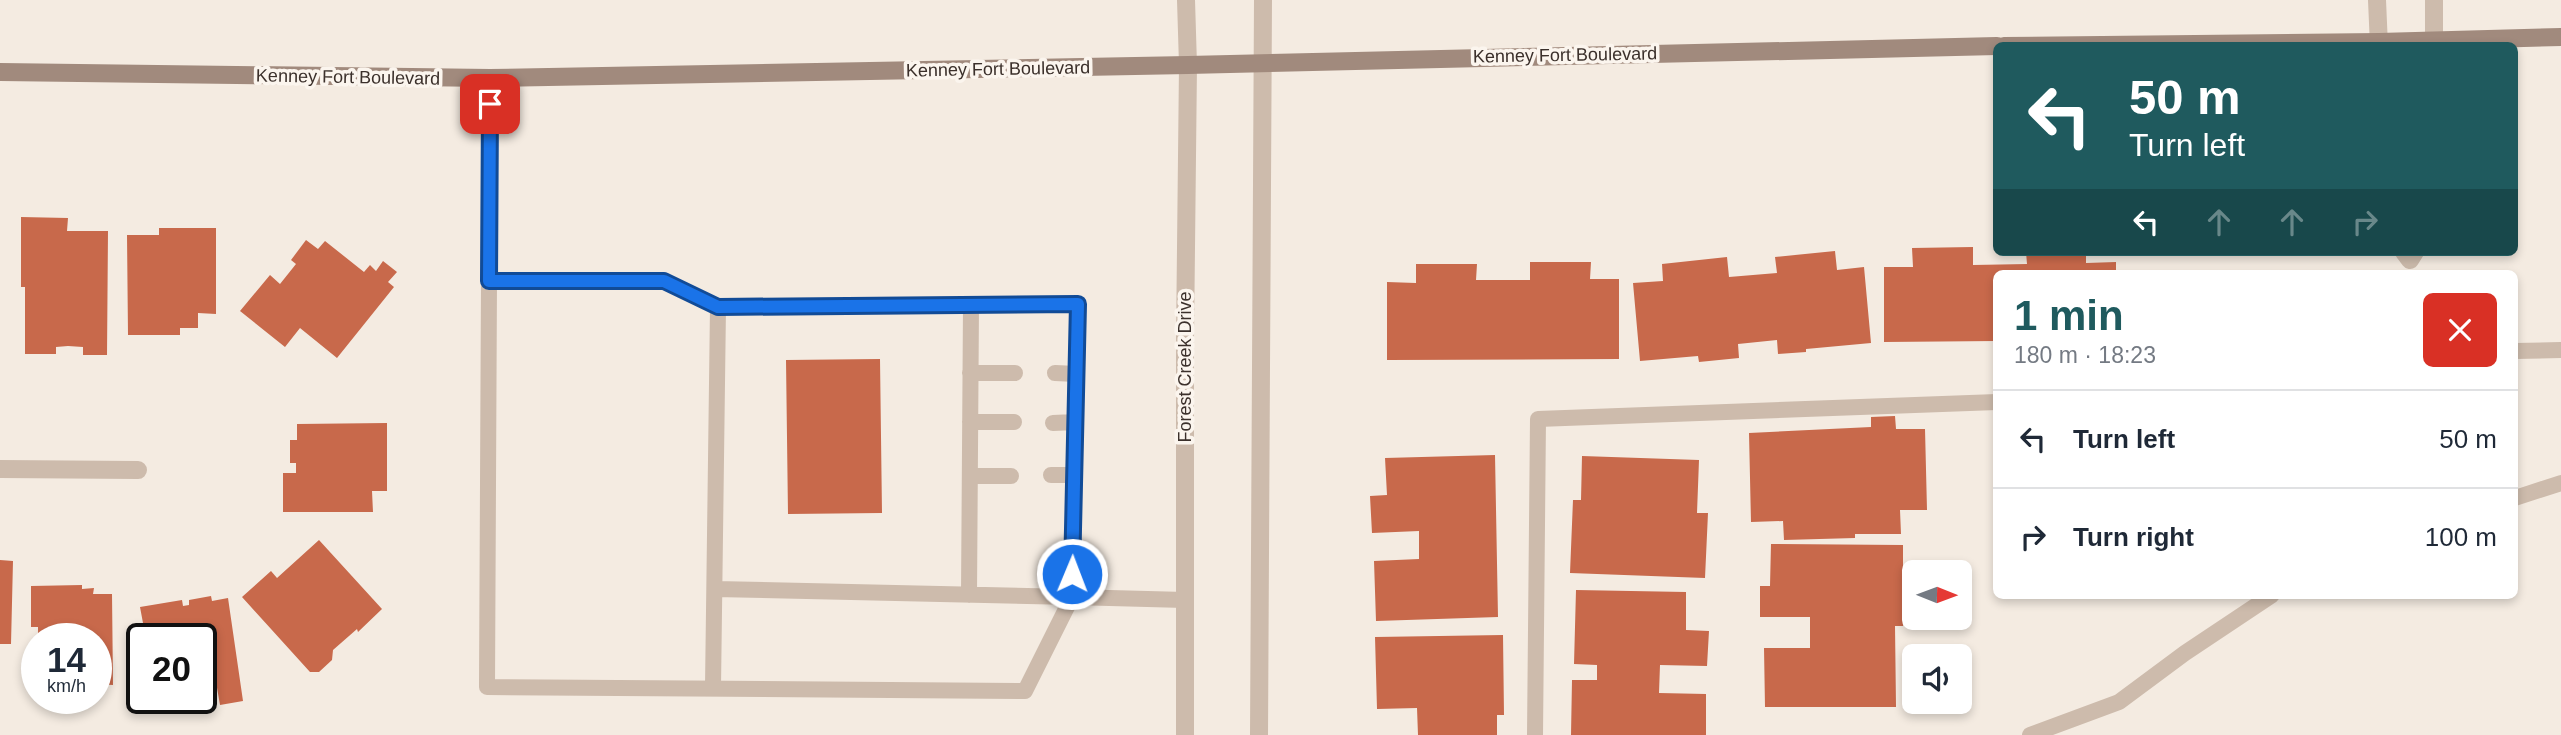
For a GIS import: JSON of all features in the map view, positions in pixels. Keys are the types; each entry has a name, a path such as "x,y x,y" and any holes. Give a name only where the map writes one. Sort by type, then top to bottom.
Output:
{"main road":[{"path":"2455,42 2561,37"},
{"name":"Kenney Fort Boulevard","path":"0,72 490,79 1993,46"}],"street":[{"name":"Forest Creek Drive","path":"1185,735 1186,0"},
{"path":"1259,735 1264,0"},
{"path":"2377,0 2379,42"},
{"path":"2434,0 2434,42"},
{"path":"0,469 138,470"}],"lane":[{"path":"489,281 664,281 718,307 1078,304 1072,597 1025,691 486,687 490,79"},
{"path":"969,595 971,305"},
{"path":"713,687 718,307"},
{"path":"2518,351 2561,349"},
{"path":"970,373 1014,373"},
{"path":"1055,373 1076,374"},
{"path":"1535,735 1538,419 1993,402"},
{"path":"970,422 1014,422"},
{"path":"1053,423 1075,422"},
{"path":"1051,475 1074,475"},
{"path":"970,476 1011,476"},
{"path":"2518,497 2561,483"},
{"path":"715,589 1185,600"},
{"path":"2030,735 2119,702 2185,653 2266,599"}],"building":[{"path":"21,217 68,218 67,231 108,231 107,355 83,355 83,347 68,346 56,347 56,354 25,354"},
{"path":"159,228 216,228 216,314 198,313 198,328 180,328 180,335 128,335 127,235 159,235"},
{"path":"306,240 318,249 325,241 364,272 370,265 376,271 383,261 397,272 388,282 394,287 337,358 300,328 285,347 240,311 270,275 280,284 296,264 291,260"},
{"path":"1973,247 1973,265 2027,264 2026,256 2086,256 2086,263 2116,262 2116,270 1993,270 1993,341 1884,342 1884,267 1913,267 1912,248"},
{"path":"1835,251 1837,270 1864,267 1871,343 1778,354 1777,340 1738,344 1739,358 1699,362 1698,356 1640,361 1633,283 1663,281 1662,264 1727,257 1729,277 1777,273 1775,257"},
{"path":"1530,262 1591,262 1590,279 1619,279 1619,359 1387,360 1387,282 1416,283 1416,264 1477,264 1476,280 1530,280"},
{"path":"880,359 882,513 788,514 786,360"},
{"path":"1895,416 1896,429 1925,429 1927,510 1900,510 1901,534 1855,534 1855,538 1784,540 1783,521 1751,522 1749,433 1871,427 1871,417"},
{"path":"387,423 387,491 372,491 373,512 283,512 283,473 296,473 296,463 290,463 290,440 297,440 297,424"},
{"path":"1495,455 1498,617 1376,621 1374,561 1419,559 1419,531 1372,533 1370,496 1387,495 1385,458"},
{"path":"1582,456 1699,460 1697,513 1708,513 1705,578 1570,573 1573,500 1581,500"},
{"path":"319,540 382,609 358,632 357,629 333,650 332,660 319,672 310,672 242,597 271,571 277,578"},
{"path":"1771,544 1903,545 1902,626 1895,626 1896,707 1765,707 1764,648 1810,648 1810,617 1760,617 1760,586 1770,586"},
{"path":"0,560 13,561 11,644 0,644"},
{"path":"82,585 82,589 94,588 93,594 112,594 113,685 112,623 31,623 31,586"},
{"path":"1576,590 1686,592 1686,630 1709,631 1707,666 1660,665 1659,693 1706,694 1706,735 1571,735 1572,680 1597,680 1597,665 1574,664"},
{"path":"211,596 212,601 228,598 243,701 220,705 217,688 217,623 143,623 140,607 182,600 183,606 189,605 189,600"},
{"path":"1503,635 1504,715 1497,715 1497,735 1418,735 1417,708 1377,709 1375,637"}],"route":[{"path":"490,104 489,281 664,281 718,307 1078,304 1072,574"}]}
